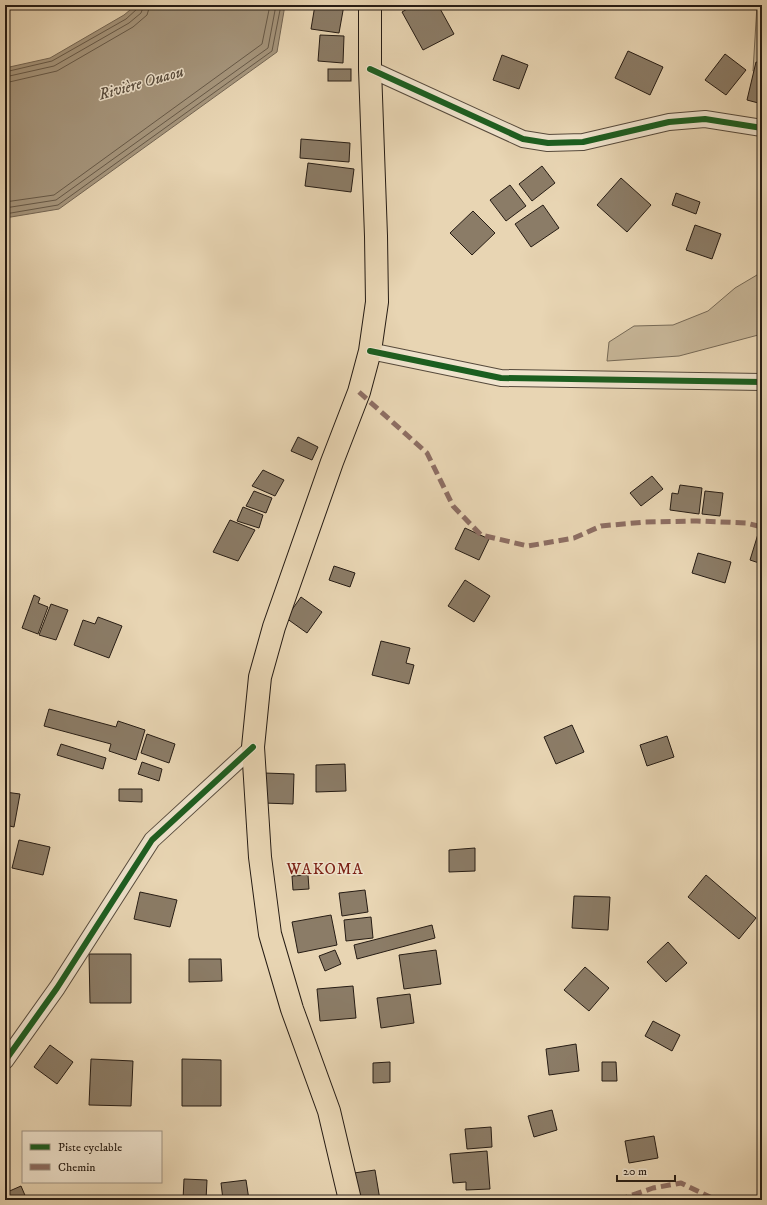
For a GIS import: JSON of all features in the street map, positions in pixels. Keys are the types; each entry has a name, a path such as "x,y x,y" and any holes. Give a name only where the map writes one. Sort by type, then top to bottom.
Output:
{"main road":[{"path":"350,1200 329,1111 292,1009 270,934 260,857 253,747 260,677 274,627 332,462 359,392 370,351 377,302 370,69 370,5"}],"street":[{"path":"370,69 523,139 548,143 583,142 669,122 705,119 762,128"},
{"path":"370,351 501,378 762,382"},
{"path":"5,1061 58,988 152,840 253,747"}],"shaded area":[{"path":"757,5 762,5 762,75 753,71"},
{"path":"762,272 762,334 679,356 607,361 609,342 634,326 673,325 708,311 735,288"}],"water":[{"name":"Rivière Ouaou","path":"136,5 285,5 277,52 59,209 5,218 5,68 50,58 124,15"}],"building":[{"path":"315,5 344,5 339,33 311,29"},
{"path":"414,5 438,5 454,34 423,50 402,12"},
{"path":"320,35 344,36 343,63 318,61"},
{"path":"628,51 663,67 650,95 615,78"},
{"path":"725,54 746,70 726,95 705,80"},
{"path":"502,55 528,65 519,89 493,80"},
{"path":"756,62 762,63 762,104 747,100"},
{"path":"328,69 351,69 351,81 328,81"},
{"path":"301,139 350,143 349,162 300,158"},
{"path":"308,163 354,169 351,192 305,186"},
{"path":"542,166 555,183 532,201 519,184"},
{"path":"621,178 651,205 627,232 597,205"},
{"path":"510,185 526,206 506,221 490,200"},
{"path":"676,193 700,202 696,214 672,205"},
{"path":"543,205 559,228 531,247 515,224"},
{"path":"473,211 495,233 472,255 450,233"},
{"path":"695,225 721,234 712,259 686,250"},
{"path":"298,437 318,447 312,460 291,451"},
{"path":"263,470 284,480 275,496 252,486"},
{"path":"652,476 663,489 641,506 630,493"},
{"path":"680,485 702,488 699,514 670,510 672,493 678,494"},
{"path":"254,491 272,498 266,513 246,506"},
{"path":"705,491 723,493 720,516 702,514"},
{"path":"243,507 263,515 259,528 237,521"},
{"path":"230,520 255,530 238,561 213,552"},
{"path":"465,528 489,539 479,560 455,549"},
{"path":"758,534 762,535 762,564 750,560"},
{"path":"698,553 731,562 725,583 692,573"},
{"path":"334,566 355,573 350,587 329,580"},
{"path":"465,580 490,596 474,622 448,606"},
{"path":"34,595 40,598 38,603 48,607 38,634 22,628"},
{"path":"301,597 322,612 307,633 286,618"},
{"path":"51,604 68,610 56,640 39,635"},
{"path":"98,617 122,626 109,658 74,645 83,620 95,624"},
{"path":"381,641 410,648 406,663 414,665 409,684 372,675"},
{"path":"5,648 7,688 5,688"},
{"path":"49,709 116,727 118,721 145,730 136,760 109,751 111,744 44,726"},
{"path":"572,725 584,752 556,764 544,737"},
{"path":"147,734 175,744 169,763 141,753"},
{"path":"667,736 674,757 647,766 640,745"},
{"path":"61,744 106,758 103,769 57,755"},
{"path":"142,762 162,769 159,781 138,774"},
{"path":"345,764 346,791 316,792 316,765"},
{"path":"264,773 294,774 293,804 263,803"},
{"path":"119,789 142,789 142,802 119,801"},
{"path":"5,792 20,794 14,827 5,825"},
{"path":"19,840 50,847 43,875 12,868"},
{"path":"475,848 475,871 449,872 449,850"},
{"path":"308,875 309,889 293,890 292,876"},
{"path":"706,875 756,918 739,939 688,897"},
{"path":"365,890 368,912 342,916 339,893"},
{"path":"140,892 177,900 170,927 134,919"},
{"path":"574,896 610,897 608,930 572,928"},
{"path":"331,915 337,945 298,953 292,922"},
{"path":"371,917 373,938 346,941 344,920"},
{"path":"432,925 435,938 357,959 354,945"},
{"path":"668,942 687,963 666,982 647,962"},
{"path":"335,950 341,964 325,971 319,956"},
{"path":"436,950 441,984 404,989 399,955"},
{"path":"89,954 131,954 131,1003 90,1003"},
{"path":"189,959 221,959 222,981 189,982"},
{"path":"585,967 609,988 589,1011 564,990"},
{"path":"353,986 356,1018 320,1021 317,989"},
{"path":"410,994 414,1023 381,1028 377,998"},
{"path":"653,1021 680,1035 672,1051 645,1036"},
{"path":"576,1044 579,1071 549,1075 546,1049"},
{"path":"50,1045 73,1062 57,1084 34,1067"},
{"path":"91,1059 133,1061 131,1106 89,1105"},
{"path":"182,1059 221,1060 221,1106 182,1106"},
{"path":"390,1062 390,1082 373,1083 373,1063"},
{"path":"602,1062 616,1062 617,1081 602,1081"},
{"path":"552,1110 557,1130 534,1137 528,1116"},
{"path":"491,1127 492,1147 467,1149 465,1129"},
{"path":"654,1136 658,1158 629,1163 625,1141"},
{"path":"487,1151 490,1189 466,1190 466,1182 453,1183 450,1154"},
{"path":"375,1170 380,1200 359,1200 354,1173"},
{"path":"184,1179 207,1180 206,1200 183,1200"},
{"path":"246,1180 249,1200 223,1200 221,1183"},
{"path":"21,1186 27,1200 5,1200 5,1193"}],"marked path":[{"path":"359,392 427,453 453,506 481,535 528,546 574,538 601,526 645,522 697,521 746,523 762,527"},
{"path":"618,1200 653,1188 681,1183 716,1200"}],"cycle path":[{"path":"370,69 523,139 548,143 583,142 669,122 705,119 762,128"},
{"path":"370,351 501,378 762,382"},
{"path":"5,1061 57,988 152,840 253,747"}],"district":[{"name":"WAKOMA","path":"325,868"}]}
